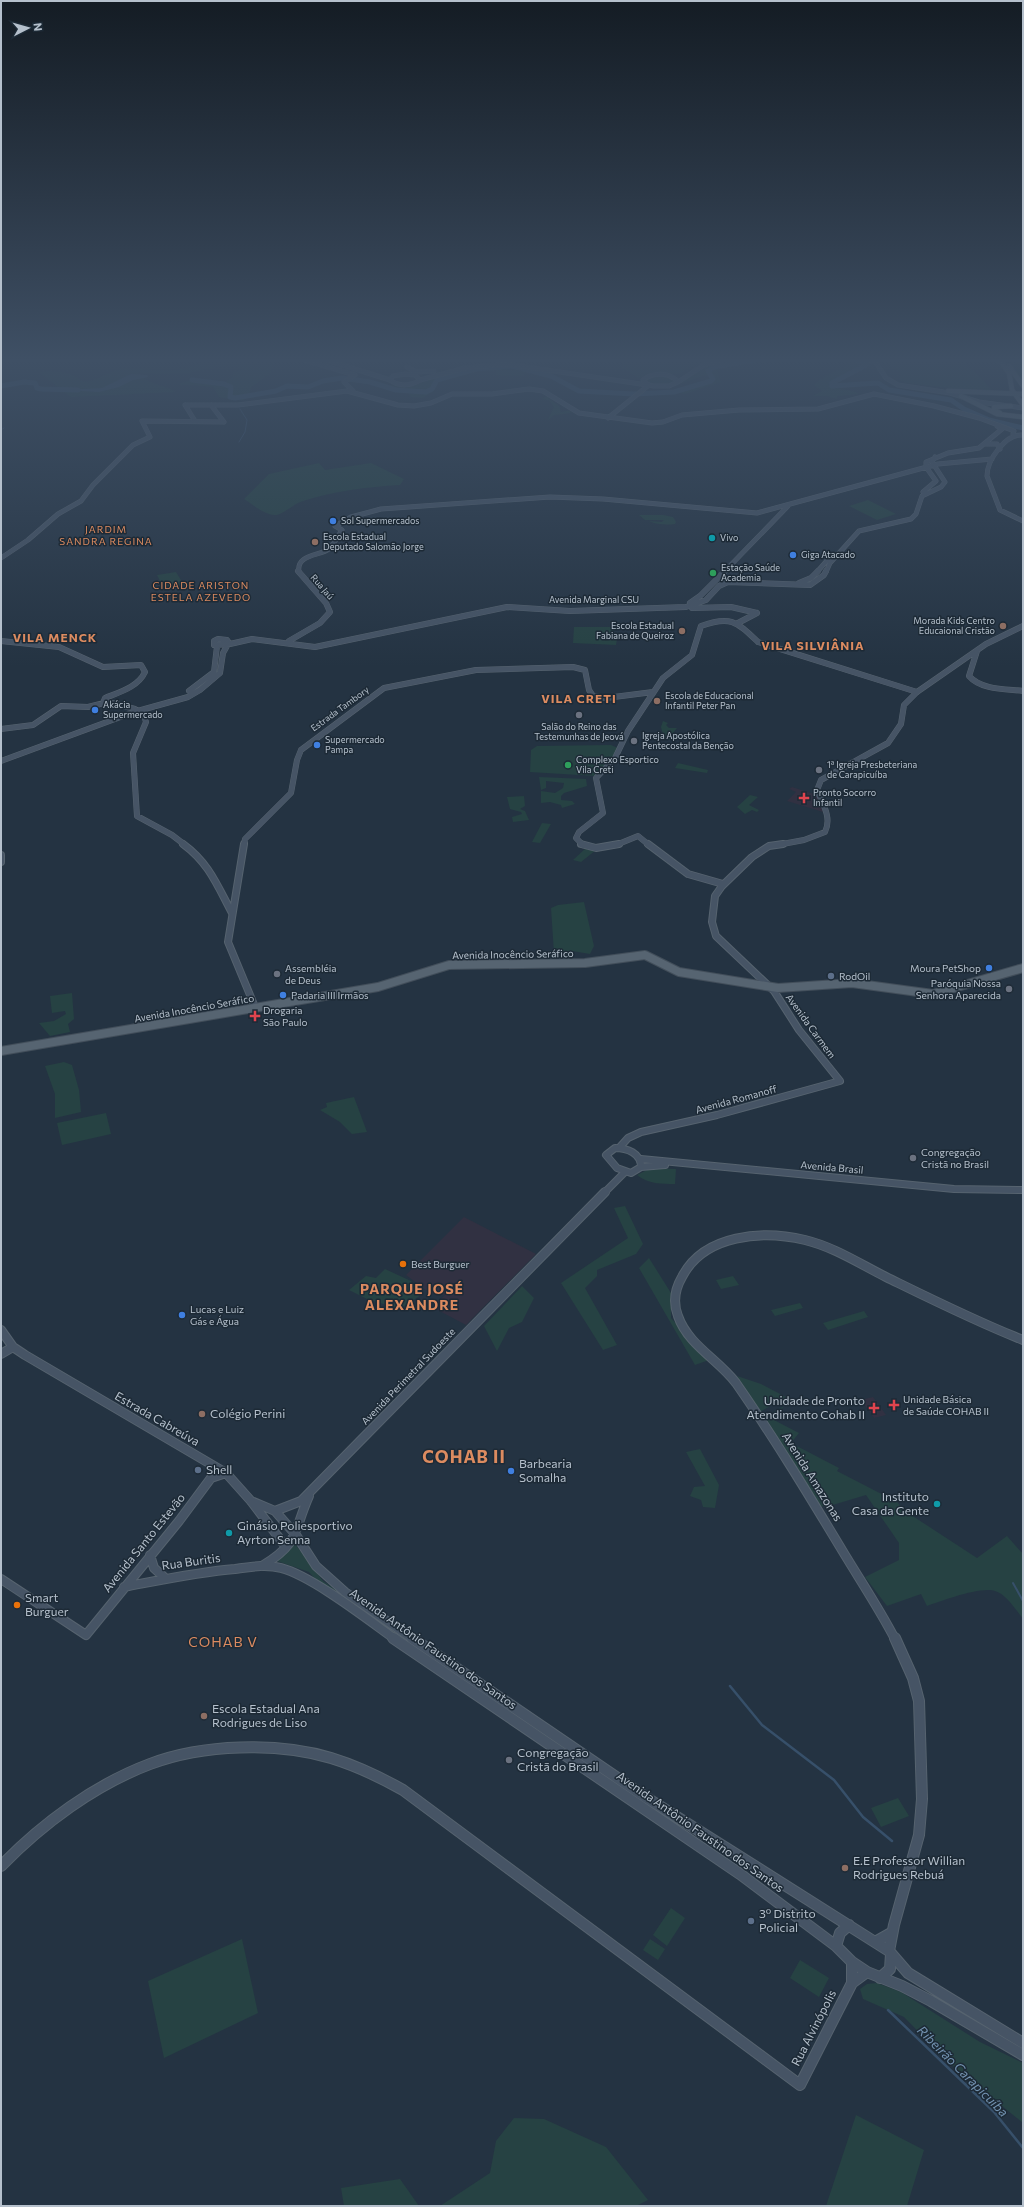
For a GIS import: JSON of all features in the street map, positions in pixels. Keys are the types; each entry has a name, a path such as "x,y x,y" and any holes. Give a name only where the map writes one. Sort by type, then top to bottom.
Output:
{"main road":[{"path":"1,558 40,530 58,514 81,501 92,485 115,461"},
{"path":"928,461 926,462 926,467 935,478 934,485"},
{"path":"725,582 798,586 810,585 822,576 830,563 858,531 911,519 916,514 922,496 942,487 945,482 932,461"},
{"path":"769,511 934,465 969,461 988,463 987,474 1000,510 1023,521"},
{"path":"811,578 850,535 858,531 908,519 913,511 918,495 934,485 942,487"},
{"name":"Rua Jaú","path":"289,641 317,626 330,614 330,608 301,576 298,570 304,558 329,550 342,530 335,526 352,516 371,511 550,496 603,498 742,512 769,511"},
{"name":"Avenida Marginal CSU","path":"227,643 257,634 302,643 321,642 410,626 510,604 558,608 684,606 694,601 717,580 788,506"},
{"path":"769,511 779,516"},
{"path":"717,580 725,582 797,583 818,574 822,576"},
{"name":"Avenida Marginal CSU","path":"227,643 243,639 258,638 288,646 315,647 512,607 570,611 667,609 706,600 725,582"},
{"path":"684,606 731,607 757,613 738,623 715,621 701,626 692,655 663,678 628,731 615,758 596,778 604,813 578,832 576,836 577,841 594,847 605,848 638,836 688,874 723,884"},
{"path":"738,623 758,642 916,692 979,649 1023,626"},
{"path":"1,760 190,691 212,674 215,669 217,646 213,644 215,640 227,643 223,653 221,671 214,679 193,694 161,702"},
{"path":"1,641 59,647 102,667 140,665 145,672 143,677 113,695 106,703"},
{"path":"979,649 969,676 971,680 979,684 1023,691"},
{"name":"Estrada Tambory","path":"255,1007 228,942 245,839 291,793 297,760 301,750 384,688 406,682 476,670 568,666 585,670 588,678 588,691 598,698 653,692"},
{"name":"Avenida Carmem","path":"837,1077 799,1030 774,991 714,934 712,922 713,900 723,884 752,856 769,846 804,840 825,832 829,822 818,795 818,784 826,777 888,743 901,724 904,705 916,692"},
{"path":"1,729 32,725 61,706 88,707 106,703 137,710 144,715 146,722 133,753 137,816 142,821 172,834 198,855 218,884 232,913"},
{"path":"1,855 1,862"},
{"path":"226,903 234,903"},
{"name":"Avenida Inocêncio Seráfico","path":"1,1051 378,987 449,965 585,963 639,955 652,957 679,972 768,986 807,987 852,983 938,994 1023,968"},
{"name":"Avenida Romanoff","path":"632,1136 641,1132 717,1115 840,1081 837,1077"},
{"path":"624,1172 610,1163 606,1155 612,1150 619,1148 632,1136"},
{"path":"629,1150 629,1144 632,1136"},
{"path":"619,1148 629,1150 641,1163"},
{"name":"Avenida Brasil","path":"624,1172 632,1173 641,1163 683,1164 954,1189 1023,1190"},
{"name":"Avenida Perimetral Sudoeste","path":"311,1492 624,1172"},
{"name":"Avenida Amazonas","path":"880,1978 890,1969 891,1933 917,1843 922,1797 921,1711 913,1675 893,1635 759,1417 726,1370 683,1327 677,1310 675,1294 681,1278 689,1264 709,1248 723,1242 744,1237 780,1235 813,1242 832,1250 934,1300 1023,1340"},
{"name":"Estrada Cabreúva","path":"1,1330 13,1347 226,1474 251,1501 286,1547"},
{"path":"1,1354 13,1347"},
{"name":"Avenida Santo Estevão","path":"1,1579 86,1635 211,1478 226,1474"},
{"path":"251,1501 275,1511 293,1506 311,1492"},
{"path":"262,1566 286,1547 296,1535 303,1508 311,1492"},
{"name":"Avenida Antônio Faustino dos Santos","path":"275,1511 296,1535 316,1566 345,1592 647,1798 804,1899 875,1942 890,1953 908,1973 1023,2042"},
{"path":"150,1555 152,1566 165,1578"},
{"name":"Avenida Antônio Faustino dos Santos","path":"262,1566 281,1568 292,1572 325,1591 740,1874 836,1946 852,1962 867,1972 902,1986 931,2001 1023,2056"},
{"name":"Rua Buritis","path":"124,1587 165,1578 262,1566"},
{"name":"Rua Alvinópolis","path":"1,1866 39,1829 112,1782 145,1766 179,1756 239,1747 275,1747 311,1752 350,1763 377,1774 403,1790 800,2085 852,1983 867,1972"},
{"path":"836,1946 840,1933 849,1925"},
{"path":"875,1942 891,1933"},
{"name":"Rua Alvinópolis","path":"852,1962 852,1983"}],"shaded area":[{"name":"Pronto Socorro Infantil","path":"792,787 817,795 823,812 787,801 796,792 789,789"},
{"path":"464,1217 536,1254 466,1325 432,1307 445,1295 430,1293 406,1275"},
{"name":"Unidade de Pronto Atendimento Cohab II","path":"873,1397 886,1415 874,1418 861,1400"}],"green space":[{"path":"319,463 325,470 371,463 404,479 400,485 351,490 315,498 299,503 277,515 266,513 244,499 269,474"},
{"path":"868,500 896,514 877,520 849,506"},
{"path":"639,515 663,515 673,517 676,522 675,524 659,524 649,521 662,522 664,520 645,520"},
{"path":"176,572 184,585 164,589 157,575"},
{"path":"574,627 616,627 615,630 607,634 617,639 616,645 573,643"},
{"path":"663,721 668,723 666,725 669,728 677,728 673,733 681,735 681,737 678,736 676,740 664,739 661,727"},
{"name":"Complexo Esportico Vila Creti","path":"611,745 618,748 612,759 596,776 530,772 531,750 537,746"},
{"path":"678,763 708,770 707,773 675,768"},
{"path":"539,777 586,779 587,786 564,793 561,796 561,800 572,801 575,804 562,808 561,805 550,802 541,803 541,791 555,793 563,788 564,783 546,781 546,788 541,790"},
{"path":"750,795 758,797 749,805 759,810 757,812 752,810 745,814 737,807"},
{"path":"524,796 525,806 520,809 525,811 529,820 513,822 512,817 522,814 521,812 510,809 507,797"},
{"path":"542,823 551,824 540,843 532,842"},
{"path":"586,848 596,850 581,862 573,860"},
{"path":"584,902 594,946 590,954 572,951 554,953 551,908 558,905"},
{"path":"72,993 74,1019 68,1024 70,1032 50,1036 39,1023 54,1021 66,1014 65,1011 52,1013 50,996"},
{"path":"64,1062 72,1065 79,1090 81,1112 55,1118 55,1094 45,1066"},
{"path":"354,1097 367,1132 352,1134 340,1122 320,1110 327,1107 326,1103"},
{"path":"106,1113 111,1134 62,1145 57,1123"},
{"path":"651,1168 676,1169 675,1184 650,1182 637,1175"},
{"path":"625,1206 643,1244 636,1254 597,1270 597,1276 585,1288 617,1345 603,1350 561,1283 628,1238 614,1208"},
{"path":"649,1258 671,1293 671,1318 709,1360 695,1365 639,1268"},
{"path":"385,1269 411,1281 421,1295 400,1309 367,1299 349,1290 366,1276 376,1278"},
{"path":"733,1276 739,1285 721,1289 716,1280"},
{"path":"522,1286 534,1298 522,1322 509,1328 497,1351 484,1326"},
{"path":"800,1303 803,1308 775,1316 771,1310"},
{"path":"864,1311 868,1317 828,1330 823,1323"},
{"path":"737,1376 761,1384 786,1397 760,1412"},
{"path":"784,1406 774,1420 799,1433 791,1443 839,1468 837,1471 897,1502 905,1511 977,1558 1007,1536 1023,1554 1023,1619 1003,1595 989,1590 971,1592 927,1606 921,1594 887,1606 865,1577 899,1560 899,1543 866,1495 826,1507 818,1507 765,1417"},
{"path":"700,1449 719,1485 715,1508 703,1507 701,1500 690,1496 694,1487 705,1486 686,1452"},
{"path":"295,1544 323,1581 390,1628 388,1631 317,1581 309,1572 277,1561"},
{"path":"898,1798 909,1816 881,1827 871,1808"},
{"path":"671,1908 685,1918 667,1946 653,1935"},
{"path":"242,1939 258,2013 164,2058 148,1981"},
{"path":"650,1939 665,1949 658,1960 643,1950"},
{"path":"800,1960 829,1978 819,1997 790,1978"},
{"path":"877,1983 901,1992 980,2042 1023,2063 1023,2123 947,2061 904,2017 863,1999 860,1989 867,1984"},
{"path":"856,2115 924,2150 907,2206 826,2206"},
{"path":"514,2118 544,2119 606,2147 648,2200 636,2206 440,2206 490,2173 496,2141"},
{"path":"400,2179 419,2206 344,2206 341,2188"}],"waterway":[{"path":"1013,1583 1023,1601"},
{"path":"730,1686 762,1725 834,1780 863,1817 892,1841"},
{"name":"Ribeirão Carapicuíba","path":"888,2010 994,2112 1023,2148"}],"place":[{"name":"Sol Supermercados","path":"333,521"},
{"name":"Vivo","path":"712,538"},
{"name":"Escola Estadual Deputado Salomão Jorge","path":"315,542"},
{"name":"Giga Atacado","path":"793,555"},
{"name":"Estação Saúde Academia","path":"713,573"},
{"name":"Morada Kids Centro Educaional Cristão","path":"1003,626"},
{"name":"Escola Estadual Fabiana de Queiroz","path":"682,631"},
{"name":"Escola de Educacional Infantil Peter Pan","path":"657,701"},
{"name":"Akácia Supermercado","path":"95,710"},
{"name":"Salão do Reino das Testemunhas de Jeová","path":"579,715"},
{"name":"Igreja Apostólica Pentecostal da Benção","path":"634,741"},
{"name":"Supermercado Pampa","path":"317,745"},
{"name":"Complexo Esportico Vila Creti","path":"568,765"},
{"name":"1ª Igreja Presbeteriana de Carapicuíba","path":"819,770"},
{"name":"Pronto Socorro Infantil","path":"804,798"},
{"name":"Moura PetShop","path":"989,968"},
{"name":"Assembléia de Deus","path":"277,974"},
{"name":"RodOil","path":"831,976"},
{"name":"Paróquia Nossa Senhora Aparecida","path":"1009,989"},
{"name":"Padaria III Irmãos","path":"283,995"},
{"name":"Drogaria São Paulo","path":"255,1016"},
{"name":"Congregação Cristã no Brasil","path":"913,1158"},
{"name":"Best Burguer","path":"403,1264"},
{"name":"Lucas e Luiz Gás e Água","path":"182,1315"},
{"name":"Unidade Básica de Saúde COHAB II","path":"894,1405"},
{"name":"Unidade de Pronto Atendimento Cohab II","path":"874,1408"},
{"name":"Colégio Perini","path":"202,1414"},
{"name":"Shell","path":"198,1470"},
{"name":"Barbearia Somalha","path":"511,1471"},
{"name":"Instituto Casa da Gente","path":"937,1504"},
{"name":"Ginásio Poliesportivo Ayrton Senna","path":"229,1533"},
{"name":"Smart Burguer","path":"17,1605"},
{"name":"Escola Estadual Ana Rodrigues de Liso","path":"204,1716"},
{"name":"Congregação Cristã do Brasil","path":"509,1760"},
{"name":"E.E Professor Willian Rodrigues Rebuá","path":"845,1868"},
{"name":"3º Distrito Policial","path":"751,1921"}],"district":[{"name":"JARDIM SANDRA REGINA","path":"106,534"},
{"name":"CIDADE ARISTON ESTELA AZEVEDO","path":"201,590"},
{"name":"VILA MENCK","path":"55,638"},
{"name":"VILA SILVIÂNIA","path":"813,646"},
{"name":"VILA CRETI","path":"579,699"},
{"name":"PARQUE JOSÉ ALEXANDRE","path":"412,1298"},
{"name":"COHAB II","path":"464,1457"},
{"name":"COHAB V","path":"223,1642"}]}
